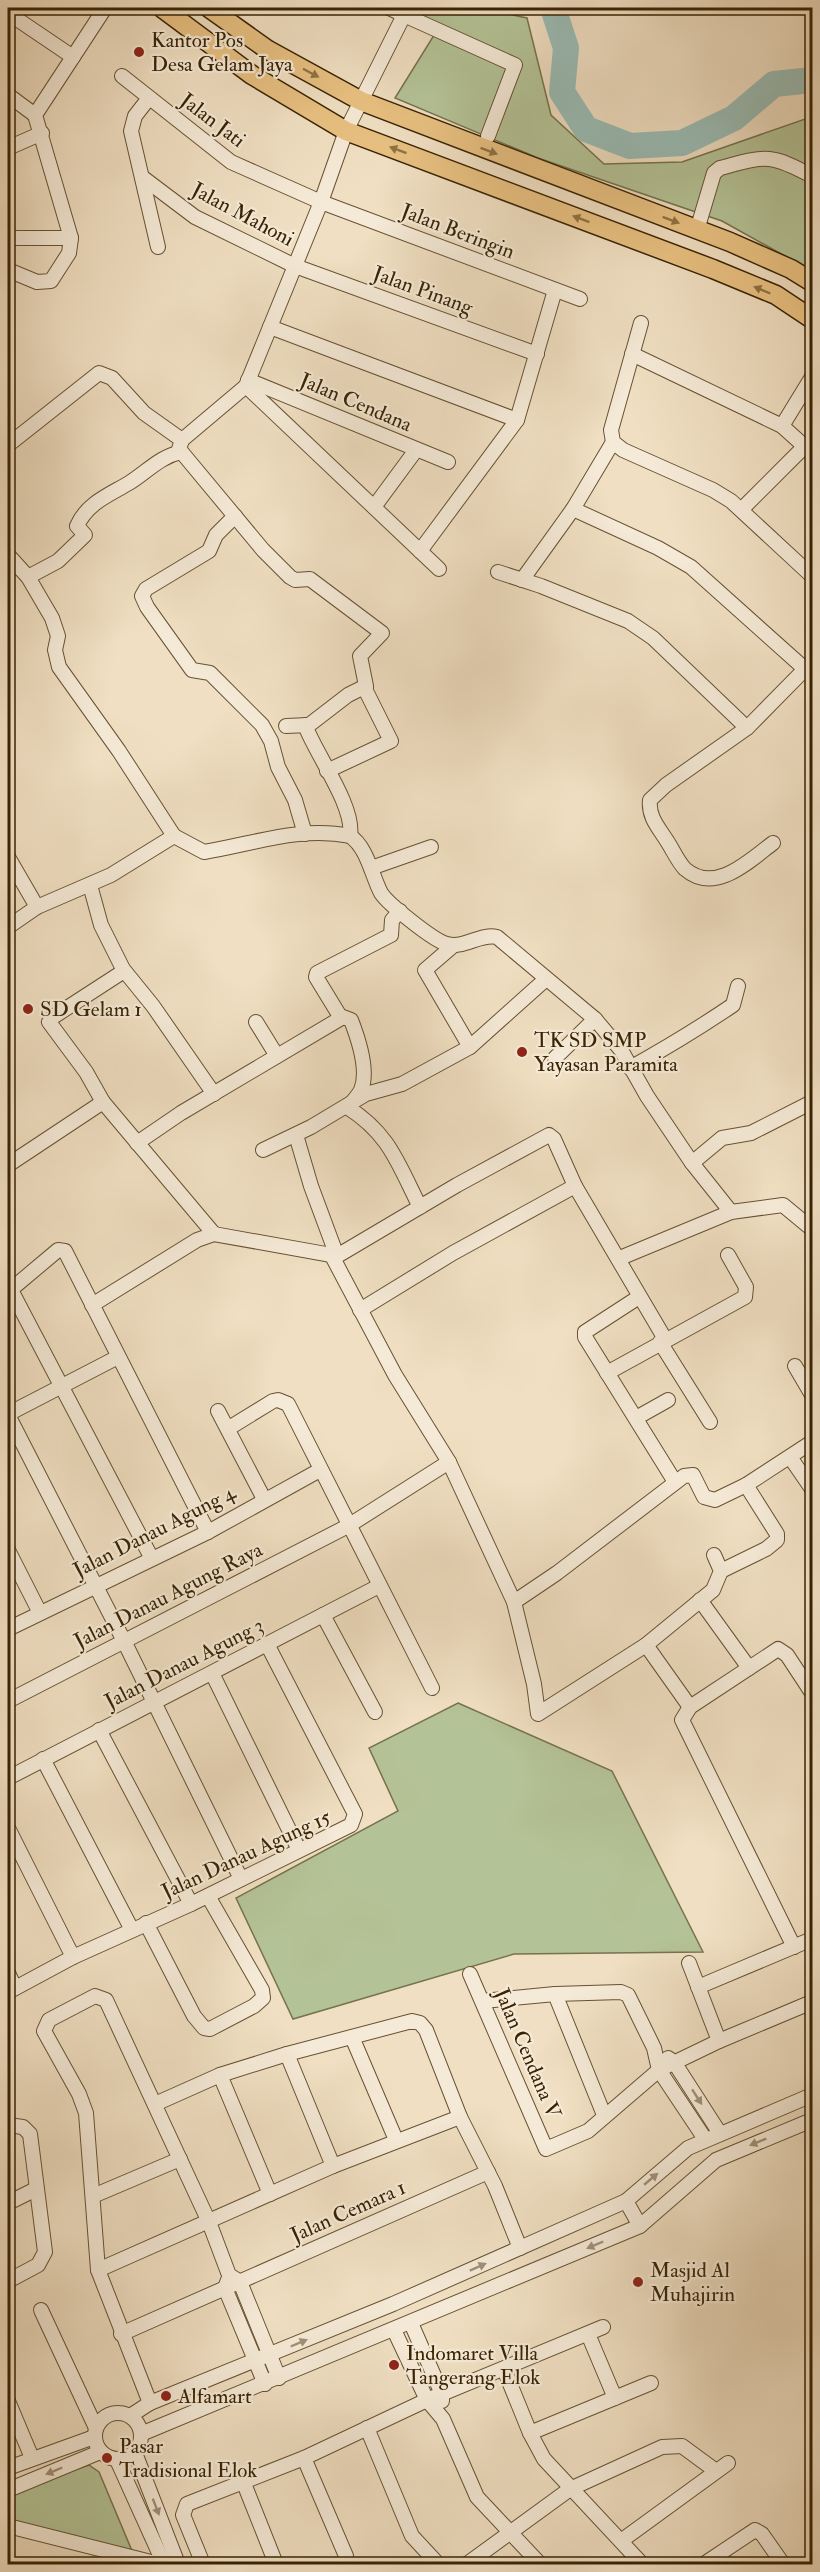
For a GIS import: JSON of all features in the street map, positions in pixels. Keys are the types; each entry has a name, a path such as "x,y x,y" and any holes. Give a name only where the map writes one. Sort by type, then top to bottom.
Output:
{"main road":[{"path":"162,8 252,75 349,127 713,269 776,296 813,319"},
{"path":"208,8 268,50 360,104 698,230 791,268 813,282"}],"street":[{"path":"35,115 105,8"},
{"path":"389,8 515,65 488,136"},
{"path":"8,13 73,57"},
{"path":"28,577 72,550 85,535 77,526 81,516 102,497 130,482 182,446 247,383 349,127 404,15"},
{"name":"Jalan Jati","path":"122,76 231,162 321,202"},
{"path":"8,95 35,115 71,238 69,253 51,281 37,282 8,270"},
{"path":"149,98 135,116 131,131 158,247"},
{"path":"8,148 42,133"},
{"path":"698,230 714,172 720,168 769,157 784,161 813,176"},
{"name":"Jalan Mahoni","path":"142,177 195,217 295,266"},
{"name":"Jalan Beringin","path":"321,202 580,299"},
{"path":"8,238 71,238"},
{"name":"Jalan Pinang","path":"295,266 537,354"},
{"path":"420,552 518,420 555,290"},
{"path":"640,323 611,430 613,442 622,450 713,490 742,509 813,576"},
{"path":"270,327 518,420"},
{"path":"632,354 782,426 809,449 742,509"},
{"path":"8,445 99,373 109,376 144,413 182,446 263,550 290,577 295,580 310,579 381,631 382,635 360,656 360,665 367,681 364,687 348,695 305,725 286,726"},
{"path":"782,426 813,377"},
{"path":"247,383 439,569"},
{"name":"Jalan Cendana","path":"247,383 448,462"},
{"path":"522,580 573,509 613,442"},
{"path":"374,507 416,450"},
{"path":"573,509 658,548 691,567 809,666 747,728 655,794 650,800 650,813 684,868 698,876 715,880 736,870 773,843"},
{"path":"235,516 216,535 209,551 146,589 142,596 147,607 192,670 210,673 262,725 271,741 278,767 295,800 305,834"},
{"path":"8,555 28,577 52,618 58,636 55,650 59,667 119,751 174,836 204,852 249,841 305,834 350,836"},
{"path":"498,572 628,621 653,638 747,728"},
{"path":"327,771 391,741 364,687"},
{"path":"305,725 346,810 351,828 350,836 371,868 382,894 400,911 440,941 454,945"},
{"path":"8,927 37,907 90,885 174,836"},
{"path":"371,868 430,847"},
{"path":"8,857 37,907"},
{"path":"90,885 101,926 124,971 153,1006 214,1094"},
{"path":"341,1018 316,977 316,973 391,935 392,920 400,911"},
{"path":"470,1047 425,970 454,945 486,936 497,937 595,1019 621,1050 630,1068 692,1163 731,1212"},
{"path":"124,971 53,1017 49,1022 86,1072 103,1102 214,1234"},
{"path":"263,1150 296,1135 366,1094 402,1084 470,1047 546,979"},
{"path":"630,1068 686,1038 699,1026 733,1005 737,998 738,986"},
{"path":"136,1143 341,1018 351,1020 355,1029 362,1067 361,1089 348,1106"},
{"path":"555,1058 595,1019"},
{"path":"256,1022 277,1056"},
{"path":"8,1166 103,1102"},
{"path":"692,1163 722,1138 752,1133 813,1102"},
{"path":"348,1106 382,1135 420,1207"},
{"path":"296,1135 310,1186 335,1256 360,1310 395,1375 449,1462 514,1602 534,1684 538,1714 646,1645 713,1590 721,1571 766,1549 777,1540 777,1534 746,1485"},
{"path":"92,1305 197,1240 214,1234 335,1256 549,1135 554,1139 575,1186 620,1258 639,1297 710,1422"},
{"path":"360,1310 453,1253 575,1186"},
{"path":"620,1258 731,1212 783,1205 813,1229"},
{"path":"151,1557 62,1386 9,1291 61,1250 65,1251 208,1532"},
{"path":"608,1373 663,1340 745,1297 746,1287 728,1256"},
{"path":"639,1297 585,1332 585,1337 675,1482"},
{"path":"118,1357 8,1414 155,1702 241,1879"},
{"path":"795,1366 813,1395"},
{"path":"636,1418 668,1400"},
{"path":"229,1428 273,1401 282,1401 291,1409 348,1526 432,1688"},
{"path":"218,1411 229,1428 264,1499"},
{"path":"514,1602 557,1574 687,1475 693,1475 704,1497 710,1500 746,1485 813,1443"},
{"path":"790,1457 813,1489"},
{"name":"Jalan Danau Agung Raya","path":"8,1701 348,1526 449,1462"},
{"name":"Jalan Danau Agung 4","path":"8,1629 151,1557 208,1532 320,1470"},
{"path":"8,1550 40,1613"},
{"path":"714,1555 721,1571"},
{"name":"Jalan Danau Agung 3","path":"8,1778 379,1586"},
{"path":"700,1600 750,1668"},
{"path":"323,1615 375,1712"},
{"name":"Jalan Danau Agung 15","path":"11,1990 131,1929 191,1904 299,1850 347,1830 355,1814 267,1644"},
{"path":"646,1645 690,1707"},
{"path":"794,1947 725,1804 682,1724 683,1716 690,1707 780,1649 811,1687"},
{"path":"212,1673 299,1850"},
{"path":"99,1730 191,1904"},
{"path":"43,1759 131,1929"},
{"path":"8,1828 73,1957"},
{"path":"146,1923 194,2016 204,2028 210,2029 254,2006 263,1998 262,1990 208,1896"},
{"path":"698,1987 813,1939"},
{"path":"689,1963 719,2041"},
{"path":"8,1973 11,1990"},
{"name":"Jalan Cendana V","path":"471,1974 546,2149 581,2136 604,2115"},
{"path":"483,2001 555,1994 621,1992 628,1995 654,2048 659,2070 705,2139"},
{"path":"555,1994 604,2115 659,2070 719,2041 813,2002"},
{"path":"150,2403 121,2334 98,2270 86,2113 79,2094 44,2031 46,2022 95,1996 106,2000 209,2222 232,2282 255,2362 265,2384"},
{"path":"155,2104 220,2075 287,2054 412,2021 420,2023 426,2030 460,2116 488,2172 520,2248"},
{"path":"352,2037 396,2140"},
{"path":"654,2048 674,2062 719,2132"},
{"path":"287,2054 333,2166"},
{"path":"220,2075 270,2194"},
{"path":"130,2416 150,2403 393,2304 626,2201 688,2148 719,2132 813,2095"},
{"path":"98,2270 333,2166 460,2116"},
{"path":"141,2434 640,2226 716,2160 813,2120"},
{"path":"8,2125 23,2127 30,2134 45,2252 43,2260 8,2281"},
{"path":"93,2196 180,2159"},
{"name":"Jalan Cemara 1","path":"121,2334 232,2282 488,2172"},
{"path":"8,2203 36,2189"},
{"path":"626,2201 640,2226"},
{"path":"232,2282 279,2378"},
{"path":"393,2304 442,2394 443,2419"},
{"path":"41,2310 95,2433 100,2451 117,2460 164,2565"},
{"path":"403,2326 426,2400 443,2419 477,2498 540,2565"},
{"path":"203,2565 183,2515 187,2504 304,2458 426,2400 603,2327"},
{"path":"588,2334 615,2398"},
{"path":"504,2369 530,2433 544,2459 642,2565"},
{"path":"530,2433 651,2383"},
{"path":"8,2401 32,2458"},
{"path":"8,2468 95,2433 110,2414 124,2413 130,2416 136,2421 141,2434 135,2452 178,2565"},
{"path":"368,2428 412,2536 438,2565"},
{"path":"467,2565 570,2489 662,2446 682,2446 722,2467 621,2541"},
{"path":"8,2490 100,2451"},
{"path":"117,2460 135,2452"},
{"path":"304,2458 346,2556 347,2565"},
{"path":"243,2481 276,2565"},
{"path":"8,2526 159,2565"},
{"path":"704,2565 755,2530 762,2534 783,2565"}],"green space":[{"path":"392,8 479,8 527,18 551,115 604,164 682,162 808,118 812,121 812,271 722,221 538,158 395,98 436,32"},
{"path":"458,1703 612,1771 703,1952 514,1954 293,2019 236,1898 398,1811 369,1748"},
{"path":"72,2463 80,2468 89,2465 99,2472 135,2558 8,2526 8,2490"}],"waterway":[{"path":"553,8 566,48 562,92 586,129 630,146 682,143 734,118 774,84 812,80"}],"place":[{"name":"Kantor Pos Desa Gelam Jaya","path":"139,52"},
{"name":"SD Gelam 1","path":"28,1009"},
{"name":"TK SD SMP Yayasan Paramita","path":"522,1052"},
{"name":"Masjid Al Muhajirin","path":"638,2282"},
{"name":"Indomaret Villa Tangerang Elok","path":"394,2365"},
{"name":"Alfamart","path":"166,2396"},
{"name":"Pasar Tradisional Elok","path":"107,2458"}]}
